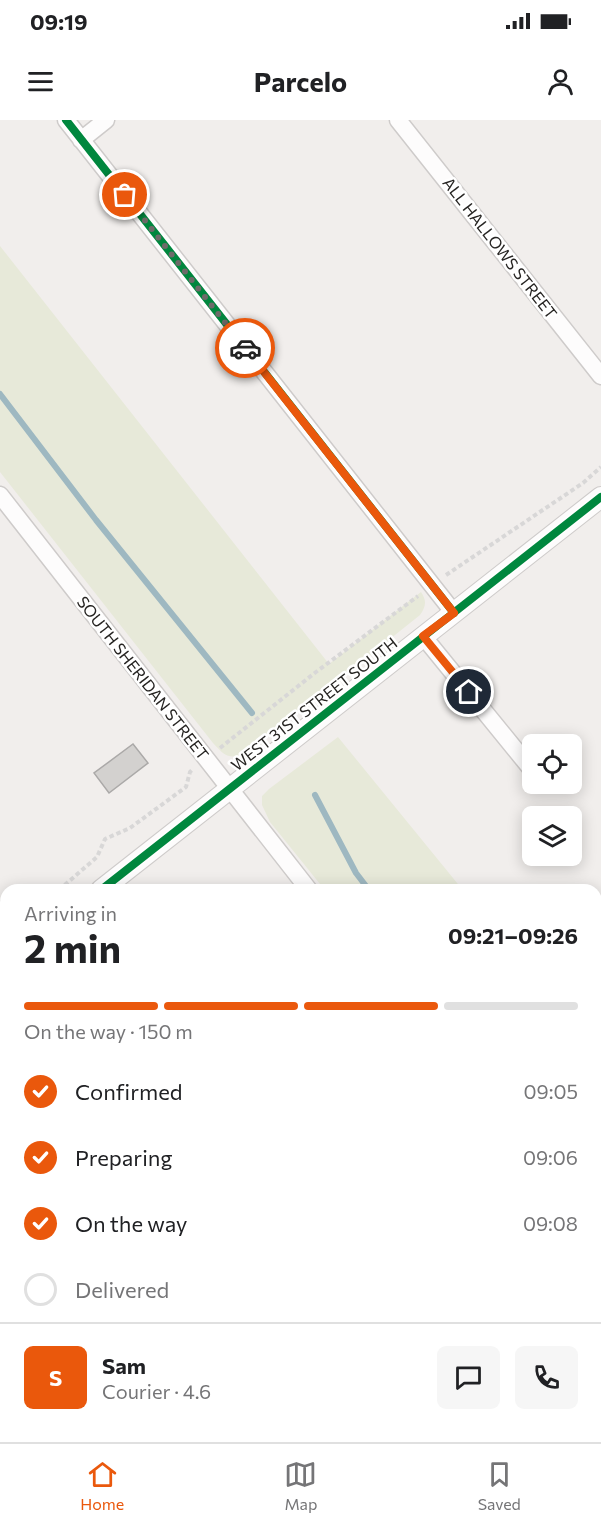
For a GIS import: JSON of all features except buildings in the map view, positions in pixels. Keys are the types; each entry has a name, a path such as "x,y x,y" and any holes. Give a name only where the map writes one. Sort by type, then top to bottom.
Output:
{"street":[{"path":"66,120 454,613"},
{"path":"81,140 106,120"},
{"name":"ALL HALLOWS STREET","path":"398,120 601,376"},
{"name":"SOUTH SHERIDAN STREET","path":"0,495 304,884"},
{"name":"WEST 31ST STREET SOUTH","path":"109,884 601,497"},
{"path":"423,636 522,758"}],"path":[{"path":"66,884 97,857 105,839 130,828 186,787 190,772 316,672 432,585 583,483 601,467"}],"green space":[{"path":"0,246 329,664 421,592 423,595 425,604 420,615 245,755 227,755 213,743 0,472"},
{"path":"338,737 458,884 320,884 270,822 262,805 262,796"}],"waterway":[{"path":"0,394 96,520 252,713"},
{"path":"315,795 356,873 364,884"}],"cycle path":[{"path":"66,120 454,613"},
{"path":"109,884 601,497"}],"way so far":[{"path":"125,195 245,348"}],"route":[{"path":"245,348 454,613 423,636 469,692"}]}
